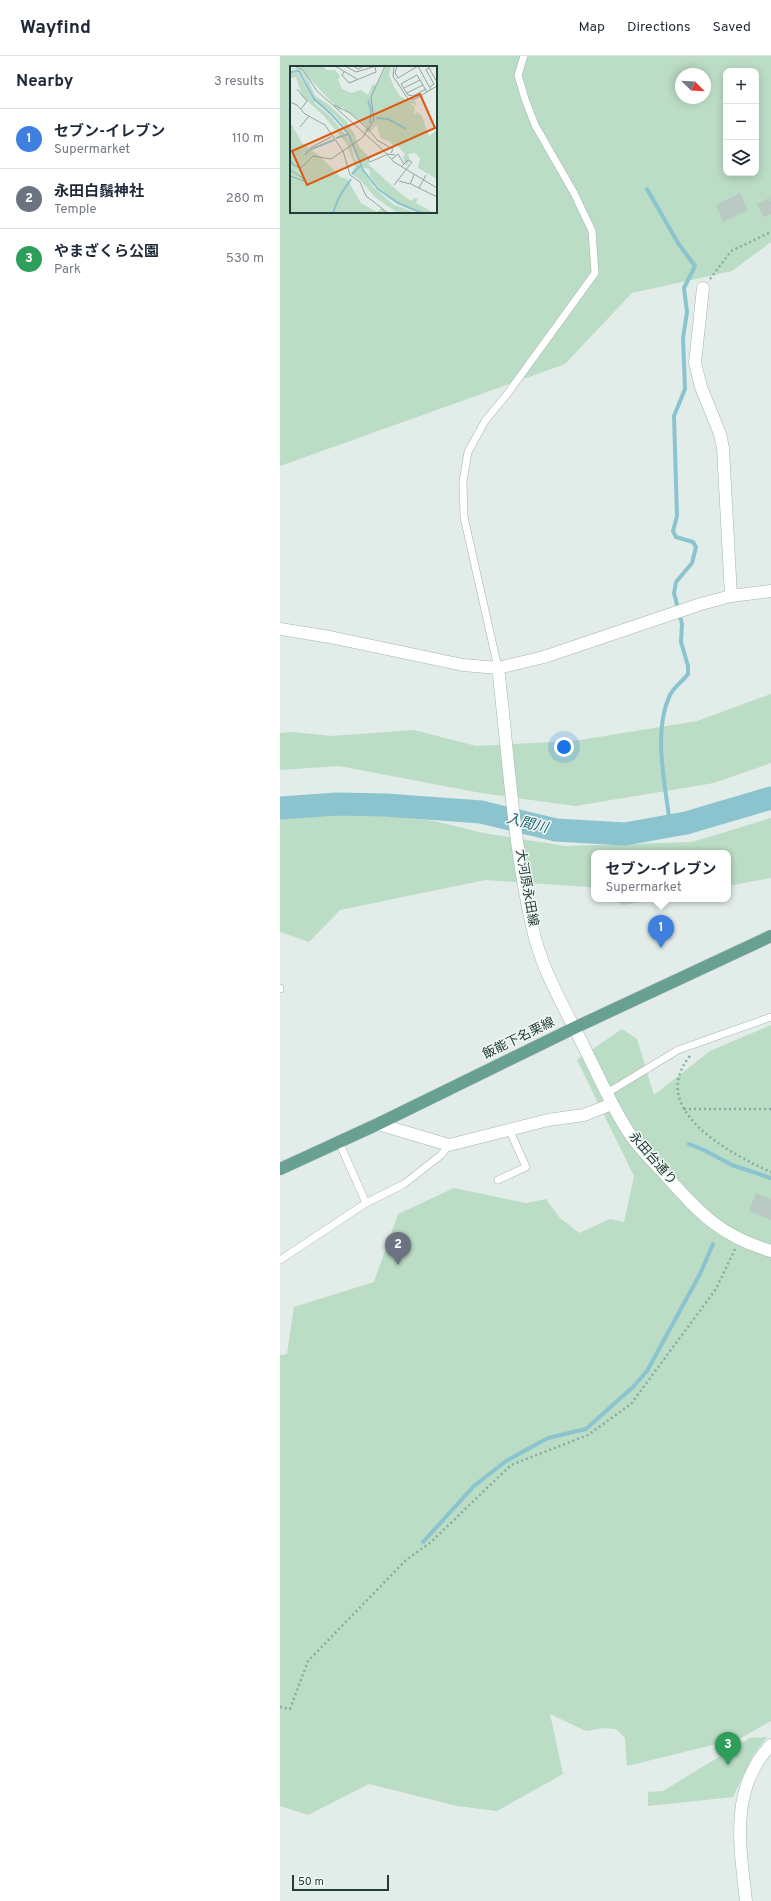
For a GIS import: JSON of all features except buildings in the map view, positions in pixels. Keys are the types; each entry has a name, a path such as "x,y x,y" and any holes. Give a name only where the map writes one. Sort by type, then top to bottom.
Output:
{"main road":[{"name":"飯能下名栗線","path":"280,1169 378,1124 574,1028 771,936"}],"street":[{"path":"703,288 695,363 701,387 720,434 723,448 731,596"},
{"path":"280,629 330,636 463,665 498,668 544,657 666,614 731,596 771,591"},
{"name":"大河原永田線","path":"498,668 523,880 536,939 547,971 574,1028"},
{"name":"永田台通り","path":"574,1028 609,1099 627,1130 638,1145 685,1197 717,1227 740,1240 771,1251"},
{"path":"378,1124 448,1145 548,1120 584,1115 609,1099"},
{"path":"746,1901 740,1844 740,1816 743,1793 751,1772 764,1752 771,1745"}],"lane":[{"path":"498,668 464,517 463,481 468,452 485,421 508,393 595,272 592,231 574,193 535,125 525,99 518,75 524,56"},
{"path":"609,1099 678,1050 771,1017"},
{"path":"498,1180 526,1167 509,1129"},
{"path":"339,1142 366,1202"},
{"path":"280,1260 366,1202 404,1184 441,1155 448,1145"}],"path":[{"path":"703,288 732,251 771,232"},
{"path":"704,1041 689,1058 681,1072 677,1086 684,1109 707,1136 740,1158 771,1172"},
{"path":"684,1109 771,1109"},
{"path":"280,1707 290,1709 308,1661 406,1560 431,1542 511,1465 588,1435 631,1404 716,1289 740,1240"}],"green space":[{"path":"280,56 771,56 771,242 732,271 632,293 565,364 280,466"},
{"path":"771,694 771,763 714,783 575,806 481,793 339,766 280,770 280,733 292,732 332,736 414,730 476,746 574,741 697,721"},
{"path":"354,811 434,821 483,833 565,846 692,842 771,818 771,878 731,885 731,850 591,850 591,888 485,880 340,910 309,942 280,932 280,817"},
{"path":"618,902 640,902 623,905"},
{"path":"771,1025 771,1721 741,1738 627,1766 625,1738 616,1729 604,1728 586,1731 550,1714 563,1774 497,1811 457,1806 369,1784 308,1815 280,1806 280,1355 287,1354 294,1307 374,1282 398,1214 454,1188 526,1203 546,1199 560,1218 579,1233 610,1219 624,1222 634,1176 577,1060 622,1029 637,1039 654,1095 710,1051"},
{"path":"767,1737 754,1754 733,1797 648,1806 648,1792 663,1791 750,1738"}],"waterway":[{"path":"647,189 678,243 695,266 684,288 687,312 683,338 685,389 674,416 677,516 673,531 676,537 693,542 696,547 692,563 676,582 674,593 682,624 681,642 688,666 688,674 670,695 662,725 661,742 663,777 670,826"},
{"name":"入間川","path":"280,808 337,804 386,805 481,812 556,830 625,834 686,823 771,798"},
{"path":"689,1144 732,1165 771,1178"},
{"path":"423,1542 474,1486 506,1461 548,1438 586,1429 634,1386 647,1371 700,1274 713,1244"}],"place":[{"name":"セブン-イレブン","path":"661,948"},
{"name":"永田白鬚神社","path":"398,1265"},
{"name":"やまざくら公園","path":"728,1765"}]}
